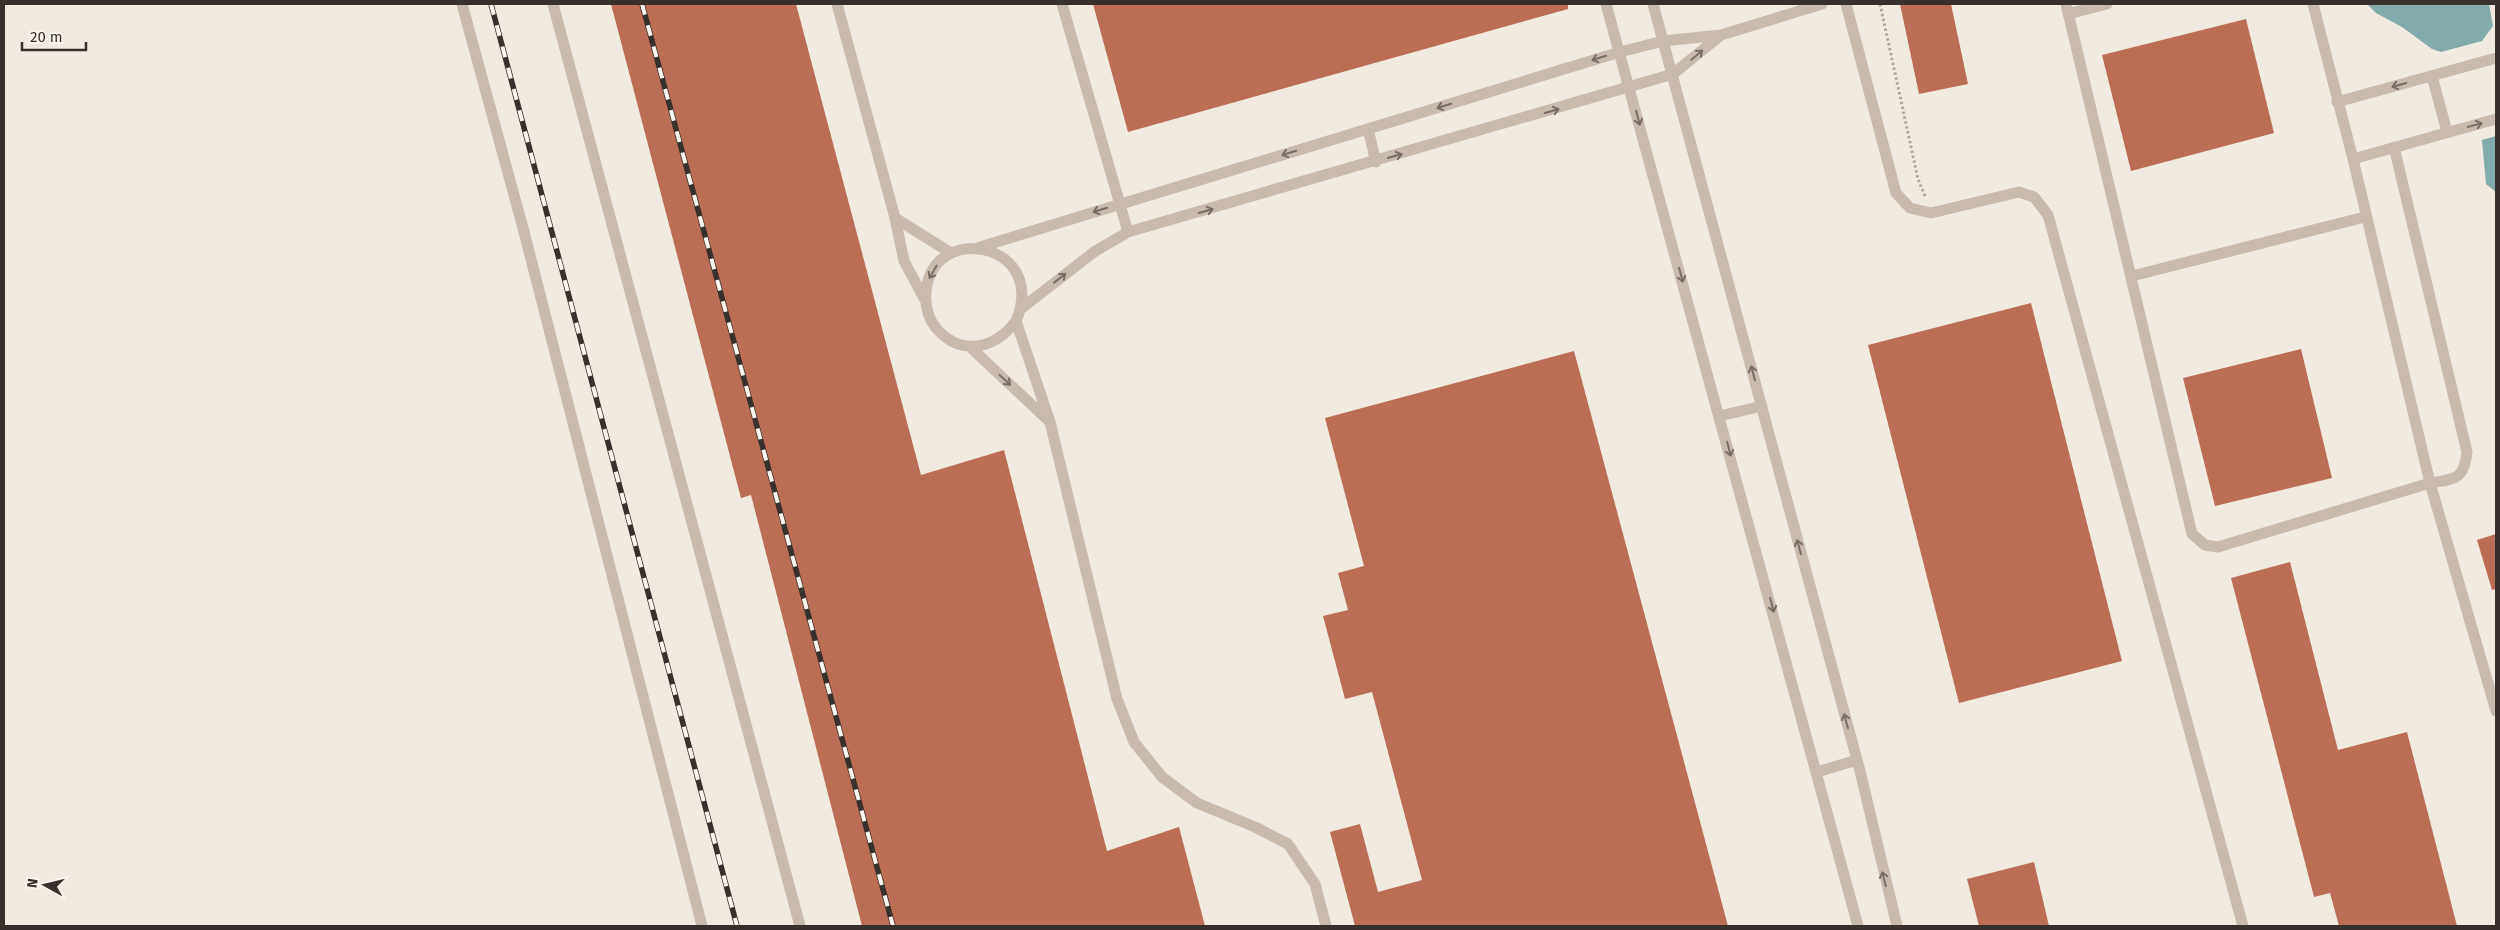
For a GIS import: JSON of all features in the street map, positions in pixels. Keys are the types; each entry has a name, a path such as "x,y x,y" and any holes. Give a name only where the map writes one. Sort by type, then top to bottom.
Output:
{"lane":[{"path":"462,4 523,228 702,926"},
{"path":"553,4 800,926"},
{"path":"837,4 895,218 904,261 925,300 934,326 944,336 956,343 969,346 997,341 1008,332 1016,321 1022,308 1023,294 1020,280 1014,268 998,254 978,248 964,248 951,253 940,261 931,272 926,286 925,300"},
{"path":"1062,4 1128,232"},
{"path":"1606,4 1858,926"},
{"path":"1653,4 1857,760 1896,926"},
{"path":"978,248 1620,52 1664,41 1721,35 1822,4"},
{"path":"1846,4 1896,192 1910,208 1931,213 2019,192 2034,197 2048,215 2243,926"},
{"path":"2107,4 2067,9 2192,534 2205,545 2218,548 2430,483 2456,479 2465,468 2467,452 2394,148"},
{"path":"2313,4 2353,159 2365,217 2430,483 2496,711"},
{"path":"1022,308 1094,252 1128,232 1376,162 1673,74 1721,35"},
{"path":"2337,102 2496,58"},
{"path":"2432,76 2447,132"},
{"path":"2353,159 2496,119"},
{"path":"1368,129 1376,162"},
{"path":"2132,276 2365,217"},
{"path":"895,218 951,253"},
{"path":"1016,321 1050,422 1117,699 1134,742 1162,777 1197,803 1255,827 1288,844 1315,884 1326,926"},
{"path":"969,346 1050,422"},
{"path":"1720,416 1762,406"},
{"path":"1817,772 1857,760"}],"path":[{"path":"1880,4 1918,179 1931,213"}],"water":[{"path":"2367,4 2489,4 2493,26 2482,41 2441,52 2432,49 2402,27 2376,13"},
{"path":"2496,136 2496,192 2486,184 2482,140"}],"building":[{"path":"611,4 796,4 921,475 1004,450 1107,851 1179,827 1205,926 862,926 751,495 741,498"},
{"path":"1093,4 1568,4 1568,9 1128,132"},
{"path":"1900,4 1951,4 1968,84 1919,94"},
{"path":"2246,19 2274,133 2131,171 2102,55"},
{"path":"2031,303 2122,661 1959,703 1868,345"},
{"path":"2301,349 2332,478 2215,506 2183,378"},
{"path":"1574,351 1728,926 1355,926 1330,832 1360,824 1378,892 1422,880 1372,692 1345,699 1323,616 1348,610 1338,573 1364,566 1325,418"},
{"path":"2496,534 2496,589 2492,590 2477,540"},
{"path":"2290,562 2338,750 2407,732 2457,926 2339,926 2330,893 2314,897 2231,578"},
{"path":"2034,862 2049,926 1979,926 1967,879"}],"railway":[{"path":"491,4 737,926"},
{"path":"642,4 893,926"}]}
